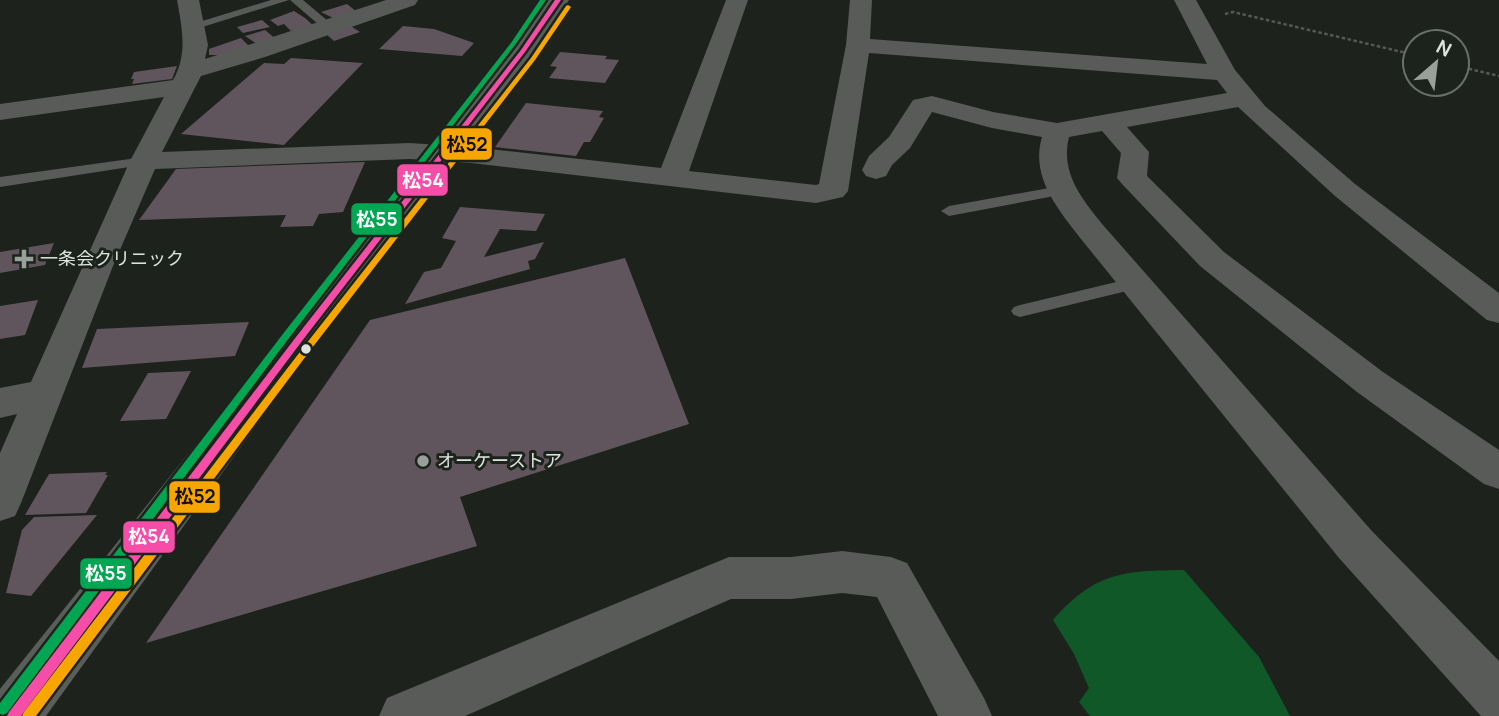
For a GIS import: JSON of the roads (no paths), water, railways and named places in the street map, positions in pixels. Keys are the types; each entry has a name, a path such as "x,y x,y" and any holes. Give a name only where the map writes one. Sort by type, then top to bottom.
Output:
{"main road":[{"path":"13,716 299,339 523,51 558,0"}],"street":[{"path":"0,112 186,79 407,0"},
{"path":"672,178 737,0"},
{"path":"144,160 410,151 816,194 833,191 858,45 861,0"},
{"path":"1190,10 1224,74 1243,98 1283,138 1499,311"},
{"path":"0,503 97,266 144,160 186,79 196,45 190,13"},
{"path":"858,45 1224,74"},
{"path":"876,170 879,162 900,142 922,106 932,104 992,120 1057,131 1243,98"},
{"path":"1108,122 1136,152 1132,178 1212,259 1370,382 1499,471"},
{"path":"1057,131 1050,148 1060,191 1133,284 1356,544 1499,698"},
{"path":"0,402 46,393"},
{"path":"405,716 729,578 791,578 842,572 891,578 965,716"}],"lane":[{"path":"190,13 283,0"},
{"path":"296,0 329,27"},
{"path":"0,182 144,160"},
{"path":"949,211 1060,191"},
{"path":"1020,311 1133,284"}],"place":[{"name":"一条会クリニック","path":"24,259"},
{"name":"オーケーストア","path":"423,461"}]}
